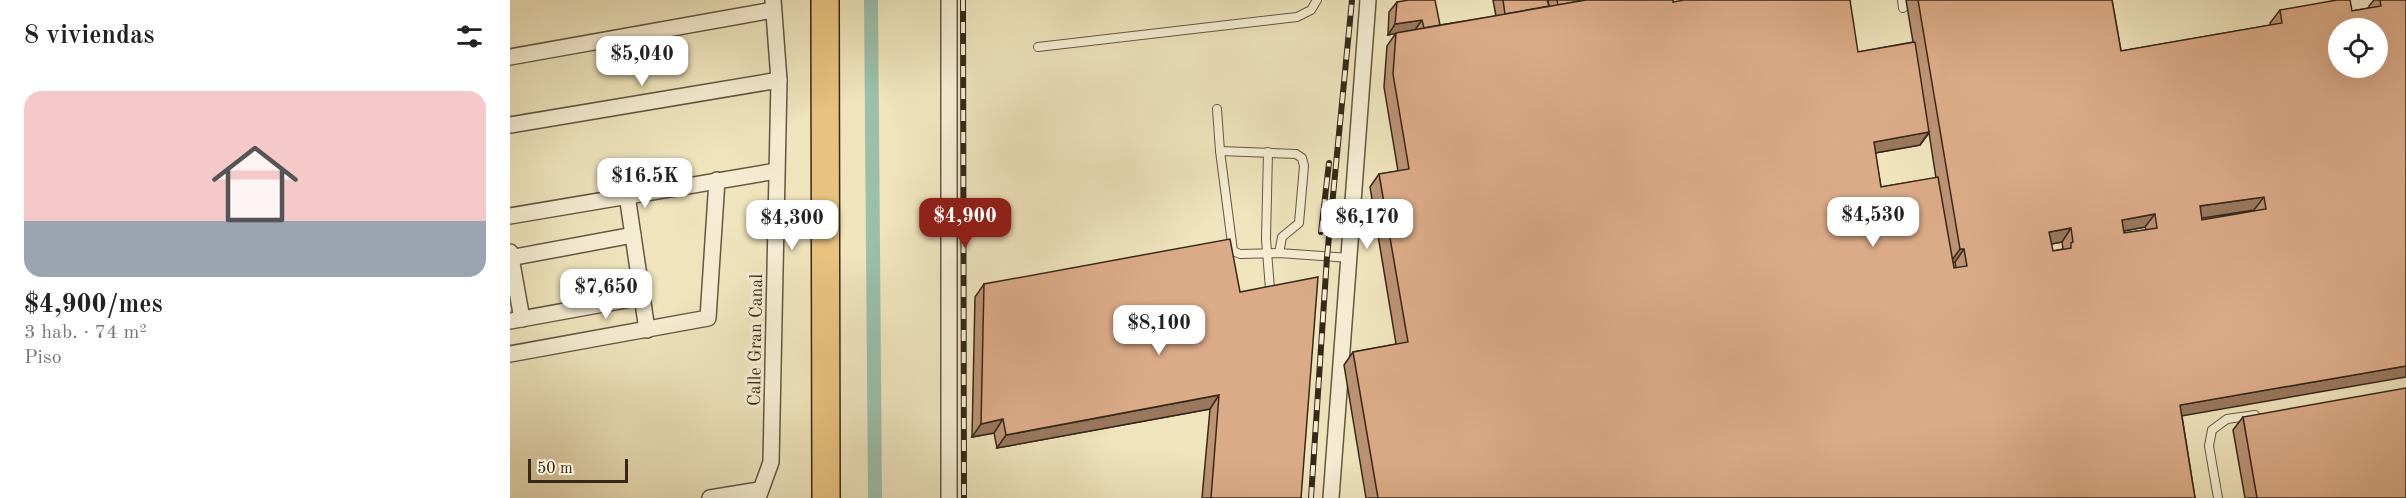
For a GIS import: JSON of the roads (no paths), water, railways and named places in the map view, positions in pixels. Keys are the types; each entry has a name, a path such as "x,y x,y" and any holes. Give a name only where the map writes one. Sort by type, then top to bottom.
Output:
{"highway":[{"path":"808,0 808,498"},
{"path":"825,0 826,498"}],"street":[{"path":"949,0 949,498"},
{"path":"1331,498 1368,0"},
{"path":"510,57 773,5"},
{"name":"Calle Gran Canal","path":"758,494 771,462 776,309 776,171 779,80 773,5"},
{"path":"510,125 779,80"},
{"path":"510,216 776,171"},
{"path":"510,354 708,318 717,180"},
{"path":"627,195 647,330"},
{"path":"633,235 511,256 516,320 642,297"},
{"path":"710,498 758,494"}],"lane":[{"path":"1038,47 1297,17 1311,10 1317,0"},
{"path":"1217,109 1232,248 1237,254 1279,253 1350,258"},
{"path":"1220,151 1296,154 1304,161 1299,223 1282,237 1279,253"},
{"path":"1268,152 1267,253 1270,289"},
{"path":"2218,498 2209,446 2212,430 2227,419 2261,414"}],"waterway":[{"path":"871,0 875,498"}],"railway":[{"path":"963,0 964,498"},
{"path":"1311,498 1327,257 1352,0"},
{"path":"1321,232 1329,163"}]}
